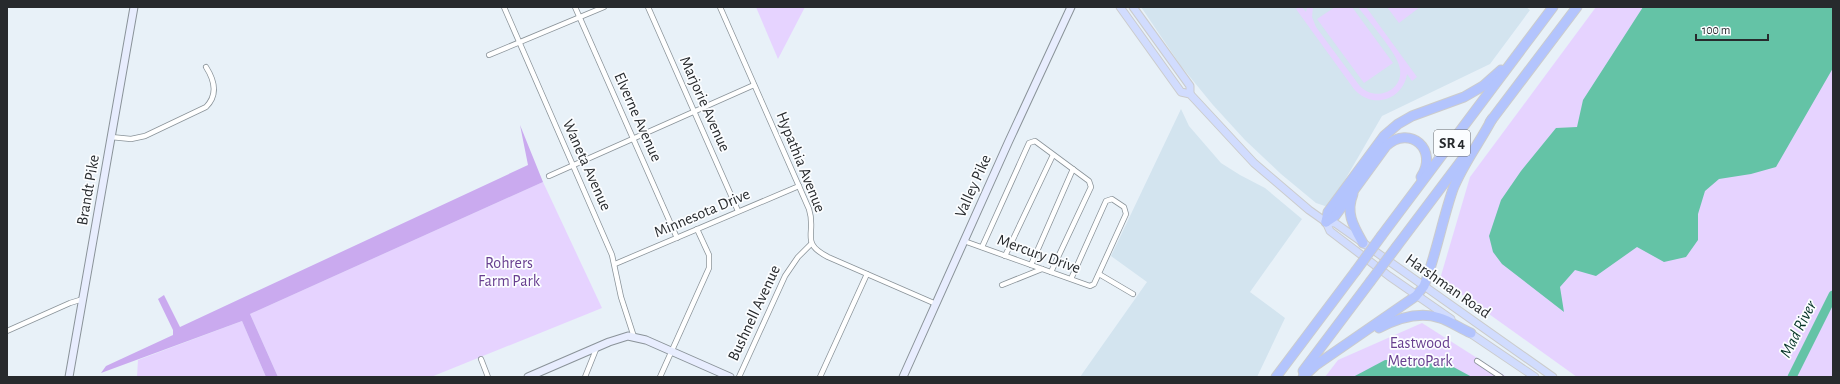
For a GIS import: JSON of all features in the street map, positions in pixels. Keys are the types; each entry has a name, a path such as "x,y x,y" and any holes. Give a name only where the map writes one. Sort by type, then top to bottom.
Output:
{"highway":[{"name":"SR 4","path":"1276,377 1553,7"},
{"name":"SR 4","path":"1298,377 1577,7"},
{"path":"1326,222 1328,212 1384,136 1398,124 1412,116 1464,97 1483,86 1521,51"},
{"path":"1303,377 1316,365 1350,343 1416,296 1424,286 1454,188 1463,168 1479,144 1492,119"},
{"path":"1326,222 1335,216 1358,182 1386,146 1392,140 1408,137 1421,144 1426,152 1427,162 1424,171 1400,212"},
{"path":"1358,182 1352,198 1350,216 1353,226 1363,243"},
{"path":"1350,343 1391,322 1404,317 1420,315 1442,318 1455,327 1471,334"}],"main road":[{"name":"Harshman Road","path":"1120,7 1181,92 1190,94 1254,163 1326,222 1330,231 1416,296 1535,377"},
{"name":"Harshman Road","path":"1133,7 1190,86 1190,94"},
{"name":"Harshman Road","path":"1326,222 1335,223 1553,377"}],"street":[{"name":"Brandt Pike","path":"69,377 134,7"},
{"name":"Waneta Avenue","path":"504,7 615,264 621,297 634,337"},
{"name":"Elverne Avenue","path":"575,7 676,238"},
{"path":"489,56 604,7"},
{"name":"Marjorie Avenue","path":"648,7 738,212"},
{"name":"Hypathia Avenue","path":"720,7 810,213 812,244"},
{"name":"Valley Pike","path":"903,377 1071,7"},
{"path":"111,138 131,139 145,136 206,107 213,98 214,90 212,78 206,67"},
{"path":"549,176 754,85"},
{"path":"982,247 1029,143 1035,141 1090,183 1090,189 1051,272"},
{"path":"1005,256 1053,154"},
{"path":"1031,265 1073,170"},
{"name":"Minnesota Drive","path":"615,264 799,186"},
{"path":"1071,279 1106,201 1110,199 1124,207 1126,214 1099,274 1134,294"},
{"path":"660,377 710,264 709,255 697,229"},
{"name":"Mercury Drive","path":"964,240 1090,286 1094,284 1099,274"},
{"path":"812,244 817,251 936,304"},
{"name":"Bushnell Avenue","path":"739,377 785,276 798,258 812,244"},
{"path":"1002,285 1042,269"},
{"path":"820,377 867,274"},
{"path":"7,331 70,303 83,299"},
{"path":"528,377 620,338 634,337 646,340 730,377"},
{"path":"585,377 597,347"},
{"path":"481,360 488,377"},
{"path":"1477,361 1501,377"}],"shaded area":[{"path":"1141,7 1526,7 1530,10 1490,64 1382,116 1331,204 1325,206 1316,203 1281,174 1245,140 1213,105 1181,66"},
{"path":"1643,7 1833,7 1833,68 1776,167 1751,174 1719,179 1705,191 1698,214 1698,240 1686,257 1664,262 1637,247 1596,276 1575,270 1560,287 1564,312 1502,264 1493,252 1489,236 1501,200 1521,171 1556,128 1577,127 1583,100"},
{"path":"1181,109 1189,126 1221,163 1265,188 1302,219 1250,292 1285,318 1257,377 1080,377 1147,282 1111,256"},
{"path":"520,125 543,182 250,314 278,377 266,377 242,321 101,373 106,366 173,335 173,330 158,299 164,295 180,327 528,165"},
{"path":"1385,360 1446,363 1472,377 1353,377"}],"green space":[{"path":"756,7 805,7 778,59"},
{"path":"1298,7 1302,7 1306,12 1307,7 1313,7 1312,17 1316,27 1359,85 1366,91 1381,94 1388,92 1398,81 1400,74 1399,65 1392,52 1358,7 1366,7 1417,77 1412,81 1407,74 1400,90 1393,96 1386,99 1369,99 1361,95 1354,89 1296,9"},
{"path":"1335,7 1352,7 1393,63 1364,83 1317,19"},
{"path":"1387,7 1420,7 1399,23"},
{"path":"1596,7 1833,7 1833,377 1577,377 1440,279 1470,177"},
{"name":"Rohrers Farm Park","path":"543,182 602,308 431,377 278,377 250,314"},
{"path":"242,321 266,377 137,377 138,360"},
{"name":"Eastwood MetroPark","path":"1422,323 1507,377 1325,377 1338,360"}],"waterway":[{"name":"Mad River","path":"1792,377 1833,295"}]}
